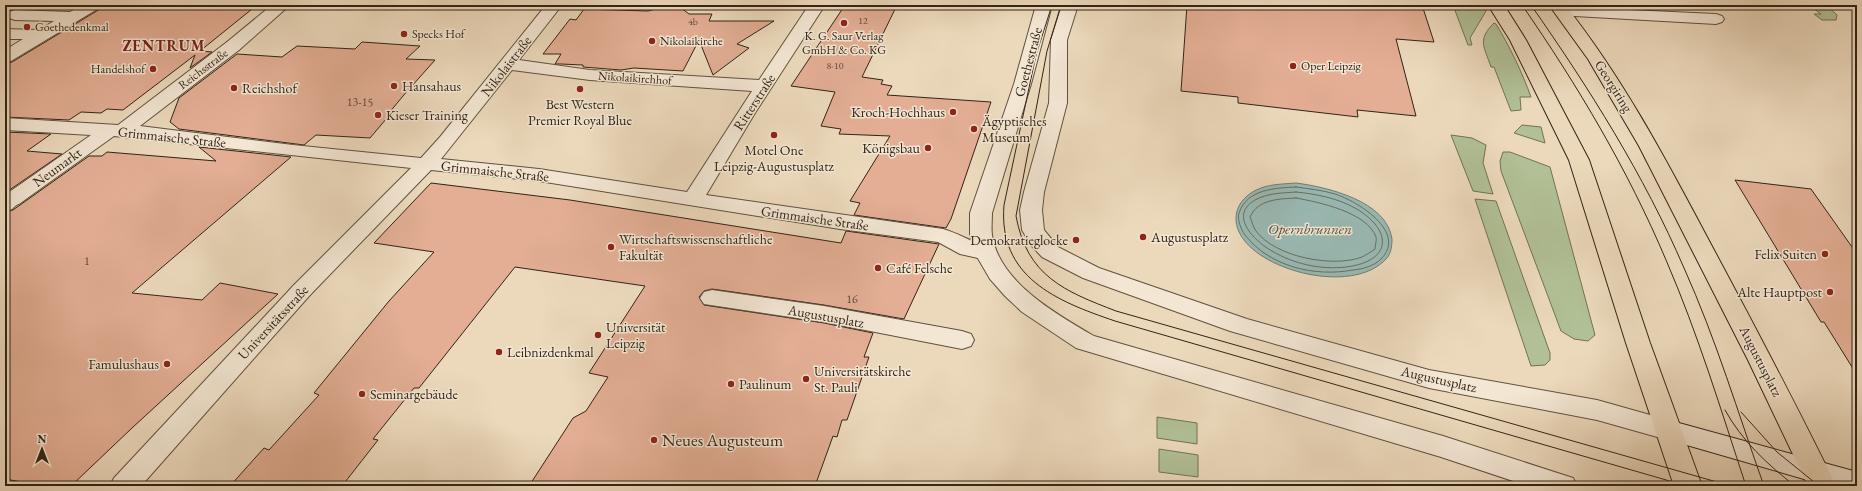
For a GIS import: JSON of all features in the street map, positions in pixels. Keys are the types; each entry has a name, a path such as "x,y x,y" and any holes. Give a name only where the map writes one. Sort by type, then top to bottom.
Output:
{"main road":[{"path":"1496,5 1518,40 1579,160 1638,343 1688,486"},
{"name":"Georgiring","path":"1560,9 1595,56 1626,105 1663,173"},
{"name":"Augustusplatz","path":"1663,173 1769,375 1818,478"}],"street":[{"path":"10,18 30,5"},
{"path":"5,57 93,5"},
{"name":"Reichsstraße","path":"116,130 233,46 282,5"},
{"name":"Nikolaistraße","path":"427,163 447,141 554,5"},
{"name":"Ritterstraße","path":"693,199 817,5"},
{"name":"Goethestraße","path":"1044,5 1023,83 1001,155 988,186 981,214 982,238 986,251 996,271 1011,290 1061,328 1085,342 1443,447 1563,486"},
{"name":"Goethestraße","path":"1059,76 1059,40 1070,5"},
{"path":"1560,9 1716,19 1705,5"},
{"path":"10,18 73,17"},
{"path":"5,34 41,36"},
{"name":"Nikolaikirchhof","path":"507,64 590,75 764,86"},
{"name":"Augustusplatz","path":"1059,76 1058,103 1034,192 1031,210 1033,230 1039,240 1050,252 1091,273 1239,326 1429,379 1597,410 1668,430 1818,478 1857,482"},
{"name":"Grimmaische Straße","path":"5,124 116,130 294,151 539,175 943,236 968,249 978,251"},
{"name":"Neumarkt","path":"8,203 116,130"},
{"name":"Universitätsstraße","path":"124,486 302,290 427,163"},
{"name":"Augustusplatz","path":"712,298 824,314 962,340"}],"green space":[{"path":"1453,5 1483,5 1486,11 1470,38 1472,45 1468,45"},
{"path":"1809,5 1826,5 1837,15 1836,20 1822,20 1814,14 1821,14"},
{"path":"1494,23 1511,51 1531,97 1520,97 1521,110 1511,111 1494,67 1491,67 1484,48 1485,34"},
{"path":"1522,125 1541,127 1545,143 1514,133"},
{"path":"1451,135 1472,138 1486,145 1483,163 1493,194 1473,191"},
{"path":"1503,152 1510,152 1550,167 1595,335 1588,341 1574,339 1561,331 1501,171 1500,161"},
{"path":"1475,199 1496,201 1550,353 1550,360 1545,365 1531,366"},
{"path":"1157,417 1197,423 1197,444 1157,438"},
{"path":"1159,449 1198,455 1198,477 1159,472"}],"water":[{"name":"Opernbrunnen","path":"1296,183 1339,192 1368,206 1379,215 1388,226 1392,244 1388,257 1372,269 1354,275 1334,277 1313,275 1292,270 1273,262 1256,252 1244,240 1239,232 1236,217 1241,203 1246,197 1261,188"}],"building":[{"name":"Handelshof","path":"102,5 257,5 200,51 212,52 190,68 195,55 123,110 107,109 101,113 81,112 69,120 5,117 5,64 12,62 100,9"},
{"path":"845,5 897,5 862,77 883,80 881,84 892,86 887,95 991,102 951,219 946,228 854,215 860,203 850,201 890,136 839,134 841,129 821,126 835,92 791,86"},
{"name":"Oper Leipzig","path":"1187,5 1422,5 1434,42 1396,39 1416,116 1357,110 1358,117 1238,103 1238,97 1181,91"},
{"name":"Nikolaikirche","path":"666,6 680,7 689,14 712,14 709,21 774,21 737,44 749,48 713,75 699,40 683,71 634,68 621,70 583,67 583,65 555,64 561,54 543,54 570,19 576,20 584,9 648,11"},
{"path":"362,42 420,46 406,59 435,60 403,96 389,113 392,112 370,138 316,135 304,145 179,129 170,122 179,98 237,54 282,57 297,46 355,49"},
{"path":"5,132 51,134 27,151 62,154 5,193"},
{"path":"199,147 291,157 132,293 202,300 220,283 278,294 71,486 44,486 5,479 5,212 13,210 89,156 102,156 107,152 216,161"},
{"name":"Alte Hauptpost","path":"1735,180 1811,189 1857,254 1857,375 1824,322 1821,322"},
{"name":"Universität Leipzig","path":"431,183 570,200 841,243 846,231 939,244 904,319 824,305 712,289 704,291 699,297 704,305 824,323 873,333 864,357 869,357 847,420 842,420 837,437 833,436 815,486 529,486 573,418 586,411 608,377 589,373 645,286 515,267 419,388 414,388 373,439 378,440 342,486 230,486 264,448 269,450 319,395 314,393 389,301 434,252 374,243"}],"tram line":[{"path":"1052,5 1036,55 1004,205 1005,230 1011,251 1021,268 1035,282 1052,294 1072,305 1115,321 1687,486"},
{"path":"1061,5 1047,51 1016,216 1021,236 1029,253 1039,267 1064,288 1097,304 1116,311 1731,486"},
{"path":"1522,5 1563,66 1601,129 1619,161 1651,227 1678,288 1699,344 1746,486"},
{"path":"1531,5 1574,68 1614,133 1668,233 1696,295 1750,445"},
{"path":"1725,410 1739,432 1750,445"},
{"path":"1741,412 1777,452 1819,486"},
{"path":"1750,445 1795,486"},
{"path":"1750,445 1764,486"}],"place":[{"name":"K. G. Saur Verlag GmbH & Co. KG","path":"844,23"},
{"name":"Goethedenkmal","path":"27,27"},
{"name":"Specks Hof","path":"404,34"},
{"name":"Nikolaikirche","path":"652,41"},
{"name":"Oper Leipzig","path":"1293,66"},
{"name":"Handelshof","path":"153,69"},
{"name":"Hansahaus","path":"394,86"},
{"name":"Reichshof","path":"234,88"},
{"name":"Best Western Premier Royal Blue","path":"580,89"},
{"name":"Kroch-Hochhaus","path":"953,112"},
{"name":"Kieser Training","path":"378,115"},
{"name":"Ägyptisches Museum","path":"974,129"},
{"name":"Motel One Leipzig-Augustusplatz","path":"774,135"},
{"name":"Königsbau","path":"928,148"},
{"name":"Augustusplatz","path":"1143,237"},
{"name":"Demokratieglocke","path":"1076,240"},
{"name":"Wirtschaftswissenschaftliche Fakultät","path":"611,247"},
{"name":"Felix Suiten","path":"1825,254"},
{"name":"Café Felsche","path":"878,268"},
{"name":"Alte Hauptpost","path":"1830,292"},
{"name":"Universität Leipzig","path":"598,335"},
{"name":"Leibnizdenkmal","path":"499,352"},
{"name":"Famulushaus","path":"167,364"},
{"name":"Universitätskirche St. Pauli","path":"806,379"},
{"name":"Paulinum","path":"731,384"},
{"name":"Seminargebäude","path":"362,394"},
{"name":"Neues Augusteum","path":"654,440"}],"district":[{"name":"ZENTRUM","path":"164,46"}]}
